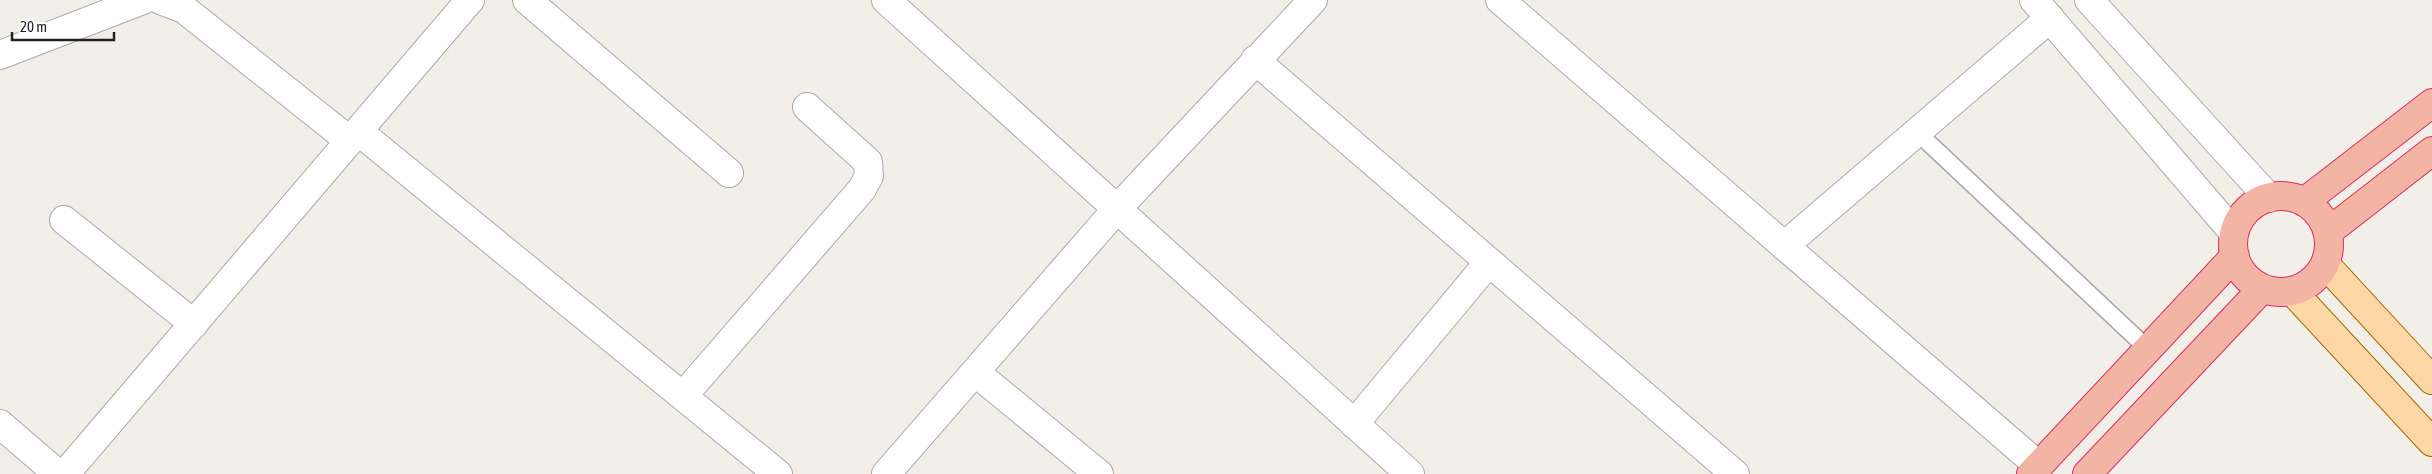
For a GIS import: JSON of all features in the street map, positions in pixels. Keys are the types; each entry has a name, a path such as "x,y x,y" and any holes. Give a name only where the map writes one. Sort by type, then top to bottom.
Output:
{"highway":[{"path":"2304,202 2432,103"},
{"path":"2328,232 2432,151"},
{"path":"2035,470 2150,350 2235,245 2240,219 2250,208 2269,198 2277,196 2293,197 2304,202 2318,213 2330,240 2325,264 2313,281 2292,291 2270,292 2262,289 2245,276 2235,245"},
{"path":"2086,474 2262,289"}],"main road":[{"path":"2325,264 2432,380"},
{"path":"2292,291 2432,442"}],"street":[{"path":"0,55 144,0 167,1 184,9 354,136 682,396 759,468"},
{"path":"0,424 72,471 194,324 470,0"},
{"path":"527,0 729,172"},
{"path":"886,0 1410,474"},
{"path":"886,474 1116,210 1255,60 1314,0"},
{"path":"1500,0 1784,246 2035,470"},
{"path":"2089,0 2269,198"},
{"path":"1784,246 1918,132 2042,9 2235,245"},
{"path":"1255,60 1735,474"},
{"path":"682,396 862,189 869,176 868,162 807,106"},
{"path":"64,220 194,324"},
{"path":"1354,424 1489,262"},
{"path":"975,372 1099,474"}],"lane":[{"path":"1918,132 2150,350"}]}
